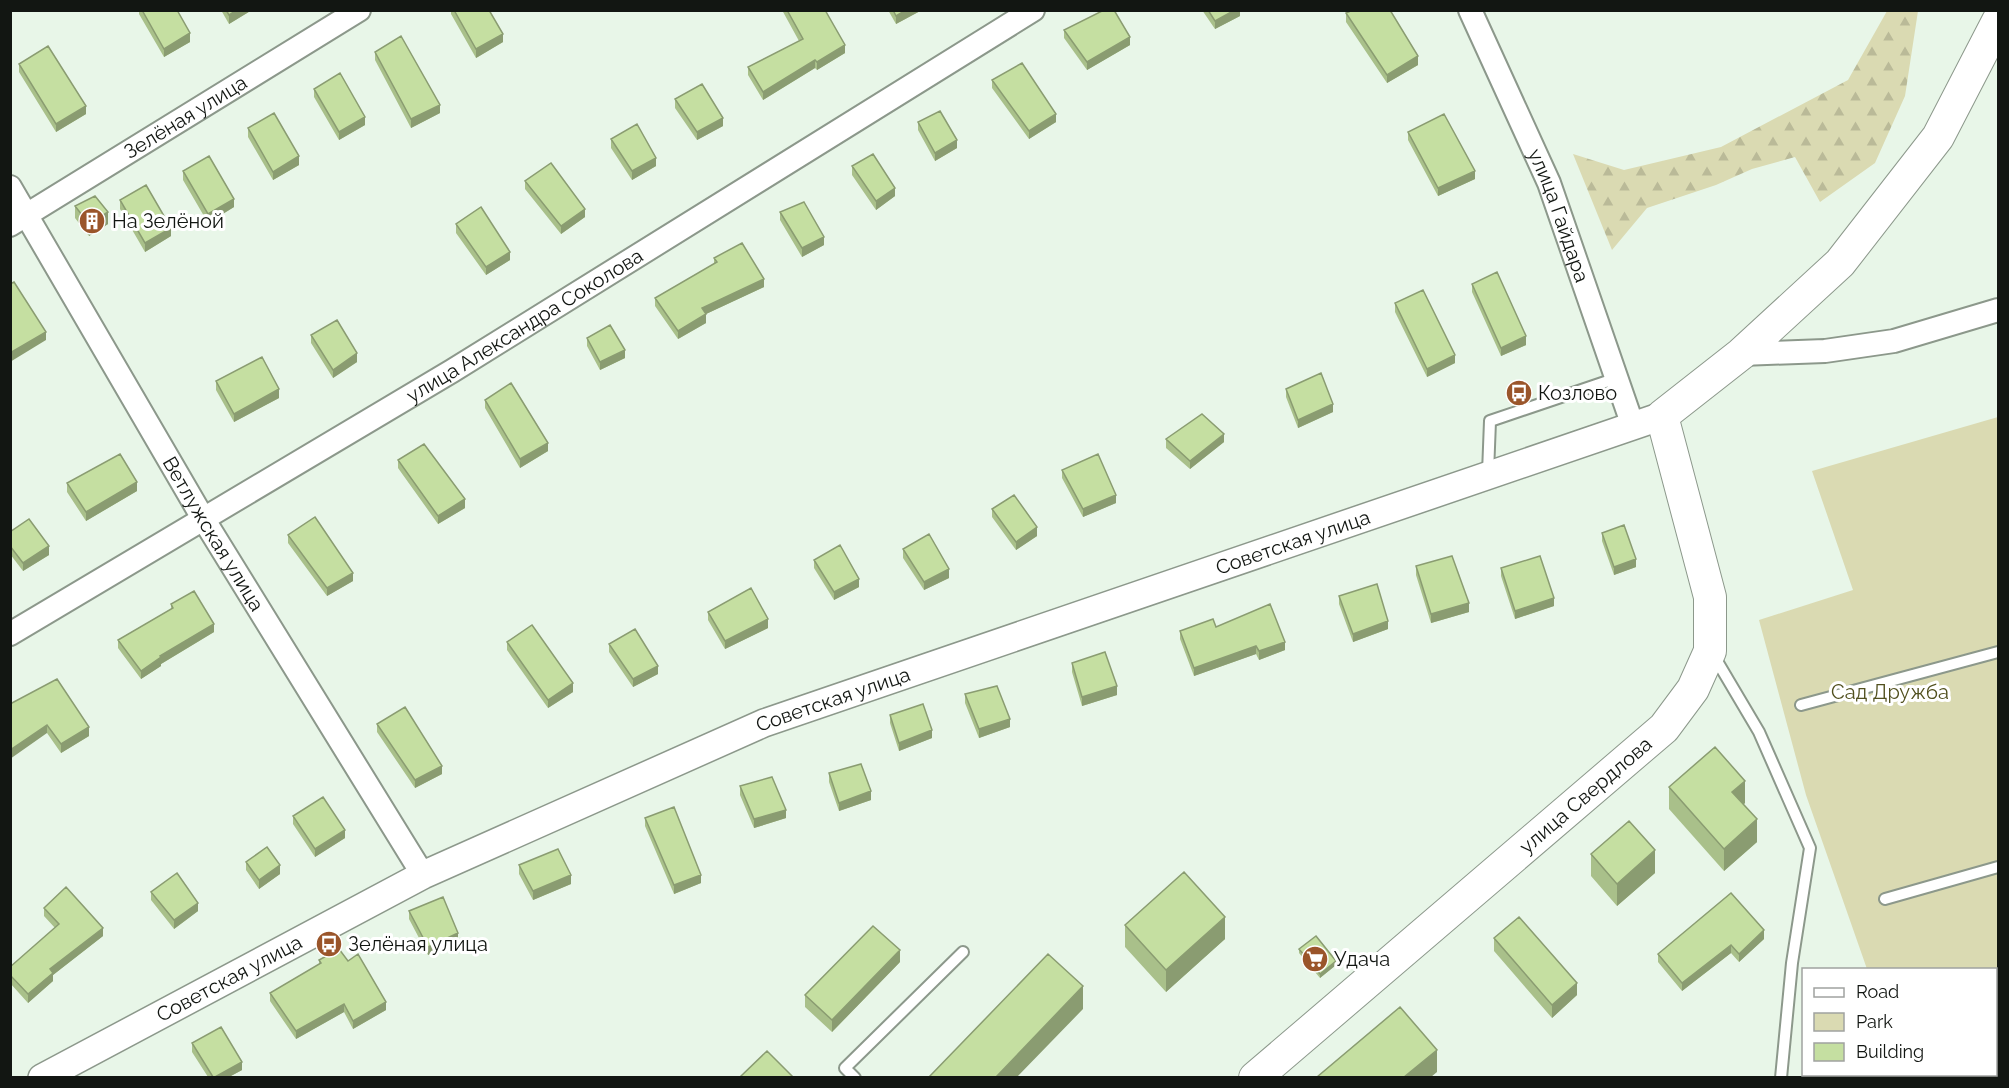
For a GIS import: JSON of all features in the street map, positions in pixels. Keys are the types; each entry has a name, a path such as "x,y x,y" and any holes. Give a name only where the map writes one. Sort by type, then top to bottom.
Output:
{"main road":[{"path":"1648,421 1741,354 1840,262 1938,137 1998,21"},
{"name":"улица Свердлова","path":"1255,1077 1664,728 1693,689 1710,651 1710,597 1648,421"}],"street":[{"name":"Зелёная улица","path":"18,220 359,10"},
{"name":"улица Александра Соколова","path":"10,634 452,371 1033,10"},
{"name":"улица Гайдара","path":"1470,10 1549,183 1617,378 1648,421"},
{"name":"Ветлужская улица","path":"10,187 18,220 423,875"},
{"path":"1741,354 1825,351 1894,341 1998,310"},
{"name":"Советская улица","path":"42,1077 423,875 764,723 1648,421"}],"lane":[{"path":"1488,476 1490,421 1617,378"},
{"path":"1710,651 1759,732 1810,848 1792,963 1781,1077"},
{"path":"1801,705 1998,652"},
{"path":"1885,899 1998,867"},
{"path":"855,1077 845,1068 963,952"}],"green space":[{"path":"1887,11 1918,11 1905,96 1875,163 1820,202 1795,157 1752,169 1716,185 1647,208 1612,250 1573,154 1624,170 1721,147 1848,80"},
{"name":"Сад Дружба","path":"1998,417 1998,1077 1905,1077 1997,1076 1997,968 1867,968 1806,795 1759,620 1853,590 1812,471"}],"building":[{"path":"142,10 177,10 190,33 164,49"},
{"path":"226,10 237,10 229,15"},
{"path":"454,10 489,10 503,34 476,49"},
{"path":"787,10 825,10 845,45 817,62 815,60 763,92 748,67 803,39"},
{"path":"893,10 906,10 896,16"},
{"path":"1104,10 1114,10 1130,37 1087,62 1064,30"},
{"path":"1208,10 1235,10 1215,21"},
{"path":"1353,10 1390,10 1418,56 1387,75 1346,13"},
{"path":"401,36 440,105 411,119 375,52"},
{"path":"48,46 86,106 56,124 19,64"},
{"path":"1022,63 1056,114 1029,131 992,80"},
{"path":"340,73 365,117 339,132 314,89"},
{"path":"702,84 723,118 697,132 675,99"},
{"path":"940,111 957,140 935,153 918,122"},
{"path":"274,113 299,156 273,172 248,128"},
{"path":"1444,114 1475,171 1438,188 1408,132"},
{"path":"637,124 656,158 632,171 611,139"},
{"path":"873,154 895,188 876,201 852,166"},
{"path":"209,156 234,199 208,214 183,171"},
{"path":"551,163 585,209 561,226 525,181"},
{"path":"146,185 171,228 145,243 120,200"},
{"path":"95,196 108,212 89,224 75,206"},
{"path":"804,202 824,237 802,248 780,212"},
{"path":"481,207 510,252 486,267 456,224"},
{"path":"742,243 764,279 702,308 706,314 678,331 655,298 717,262 714,258"},
{"path":"1497,272 1526,336 1501,348 1472,284"},
{"path":"14,282 46,332 10,353 10,284"},
{"path":"1423,290 1455,355 1427,369 1395,303"},
{"path":"337,320 357,353 333,370 311,335"},
{"path":"610,325 625,350 600,362 587,338"},
{"path":"262,357 279,389 234,414 216,381"},
{"path":"1321,373 1333,404 1298,420 1286,389"},
{"path":"511,383 548,443 520,459 485,400"},
{"path":"1202,414 1224,434 1190,461 1166,439"},
{"path":"424,444 465,499 438,516 398,460"},
{"path":"120,454 137,482 86,512 67,483"},
{"path":"1098,454 1116,495 1083,509 1062,470"},
{"path":"1014,495 1037,527 1016,542 992,509"},
{"path":"315,517 353,573 327,588 288,535"},
{"path":"29,519 49,546 23,563 10,546 10,532"},
{"path":"1624,525 1636,559 1614,567 1602,533"},
{"path":"929,534 949,569 924,582 903,549"},
{"path":"840,545 859,579 834,592 814,560"},
{"path":"1452,556 1469,603 1431,614 1416,566"},
{"path":"1540,556 1554,598 1515,611 1501,568"},
{"path":"1377,584 1388,621 1353,634 1339,596"},
{"path":"751,588 768,619 725,641 708,612"},
{"path":"194,591 214,624 160,656 141,671 118,640 173,608 171,604"},
{"path":"1270,604 1285,642 1259,651 1256,646 1194,668 1180,631 1213,619 1216,627"},
{"path":"532,625 573,683 548,700 507,642"},
{"path":"635,629 658,666 633,679 609,644"},
{"path":"1105,652 1117,686 1082,697 1072,663"},
{"path":"57,679 89,727 61,744 47,725 10,750 10,704"},
{"path":"997,686 1010,719 979,729 965,694"},
{"path":"923,704 932,730 899,743 890,715"},
{"path":"405,707 442,766 415,780 377,724"},
{"path":"1715,747 1745,781 1732,792 1757,819 1724,849 1669,787"},
{"path":"861,764 871,791 839,803 829,773"},
{"path":"772,777 786,810 754,819 740,786"},
{"path":"323,797 345,830 315,849 293,816"},
{"path":"674,807 701,875 674,885 645,818"},
{"path":"1629,821 1655,850 1617,884 1591,854"},
{"path":"267,847 280,865 259,880 246,862"},
{"path":"558,849 571,875 533,891 519,865"},
{"path":"1184,872 1225,917 1166,970 1125,925"},
{"path":"177,873 198,903 174,920 151,892"},
{"path":"66,887 103,928 50,969 53,973 28,994 10,975 10,967 59,924 44,908"},
{"path":"1731,893 1764,930 1739,954 1731,945 1682,983 1658,954"},
{"path":"443,897 458,933 428,947 409,911"},
{"path":"1519,917 1577,983 1552,1005 1494,938"},
{"path":"873,926 900,950 832,1020 805,995"},
{"path":"1316,936 1336,961 1320,974 1299,949"},
{"path":"339,949 348,961 358,954 386,1002 353,1021 344,1004 296,1031 270,993 321,963 319,960"},
{"path":"1048,954 1083,986 996,1077 929,1077"},
{"path":"1400,1007 1437,1050 1404,1077 1317,1077"},
{"path":"221,1027 242,1062 213,1077 192,1043"},
{"path":"767,1051 793,1077 740,1077"}],"place":[{"name":"На Зелёной","path":"92,221"},
{"name":"Козлово","path":"1519,393"},
{"name":"Зелёная улица","path":"329,944"},
{"name":"Удача","path":"1315,959"}]}
